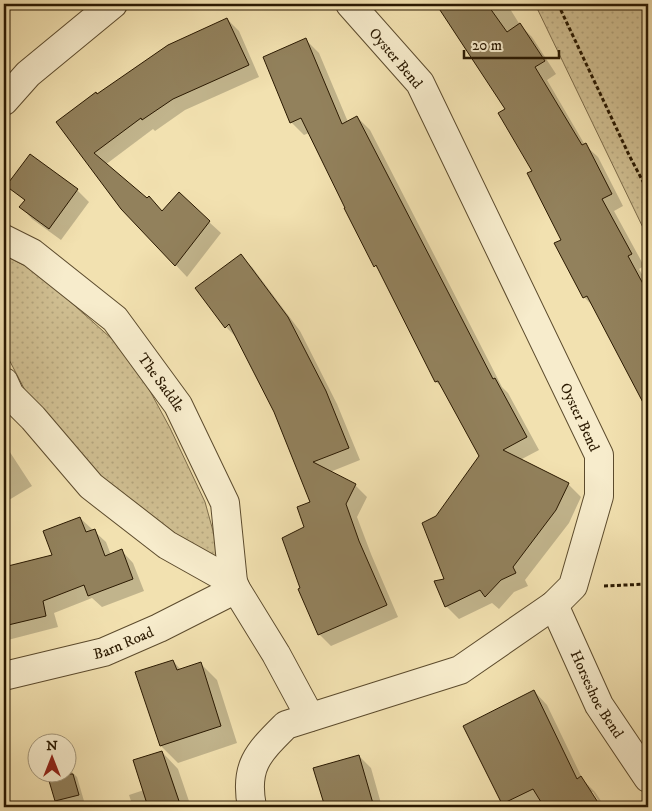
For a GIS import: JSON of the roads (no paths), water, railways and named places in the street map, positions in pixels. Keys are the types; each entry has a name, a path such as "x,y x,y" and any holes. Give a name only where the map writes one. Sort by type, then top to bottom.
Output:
{"street":[{"path":"4,101 28,74 113,4"},
{"name":"Oyster Bend","path":"310,717 460,670 554,605 573,586 599,496 599,454 420,83 350,4"},
{"name":"The Saddle","path":"4,239 32,253 115,319 178,404 225,503 234,586 276,654 310,717"},
{"name":"The Saddle","path":"4,382 10,395 33,418 91,486 167,545 234,586"},
{"name":"Barn Road","path":"4,676 104,652 159,628 234,586"},
{"name":"Horseshoe Bend","path":"554,605 599,705 648,778"},
{"path":"252,807 249,791 251,768 266,745 286,725 310,717"}]}
